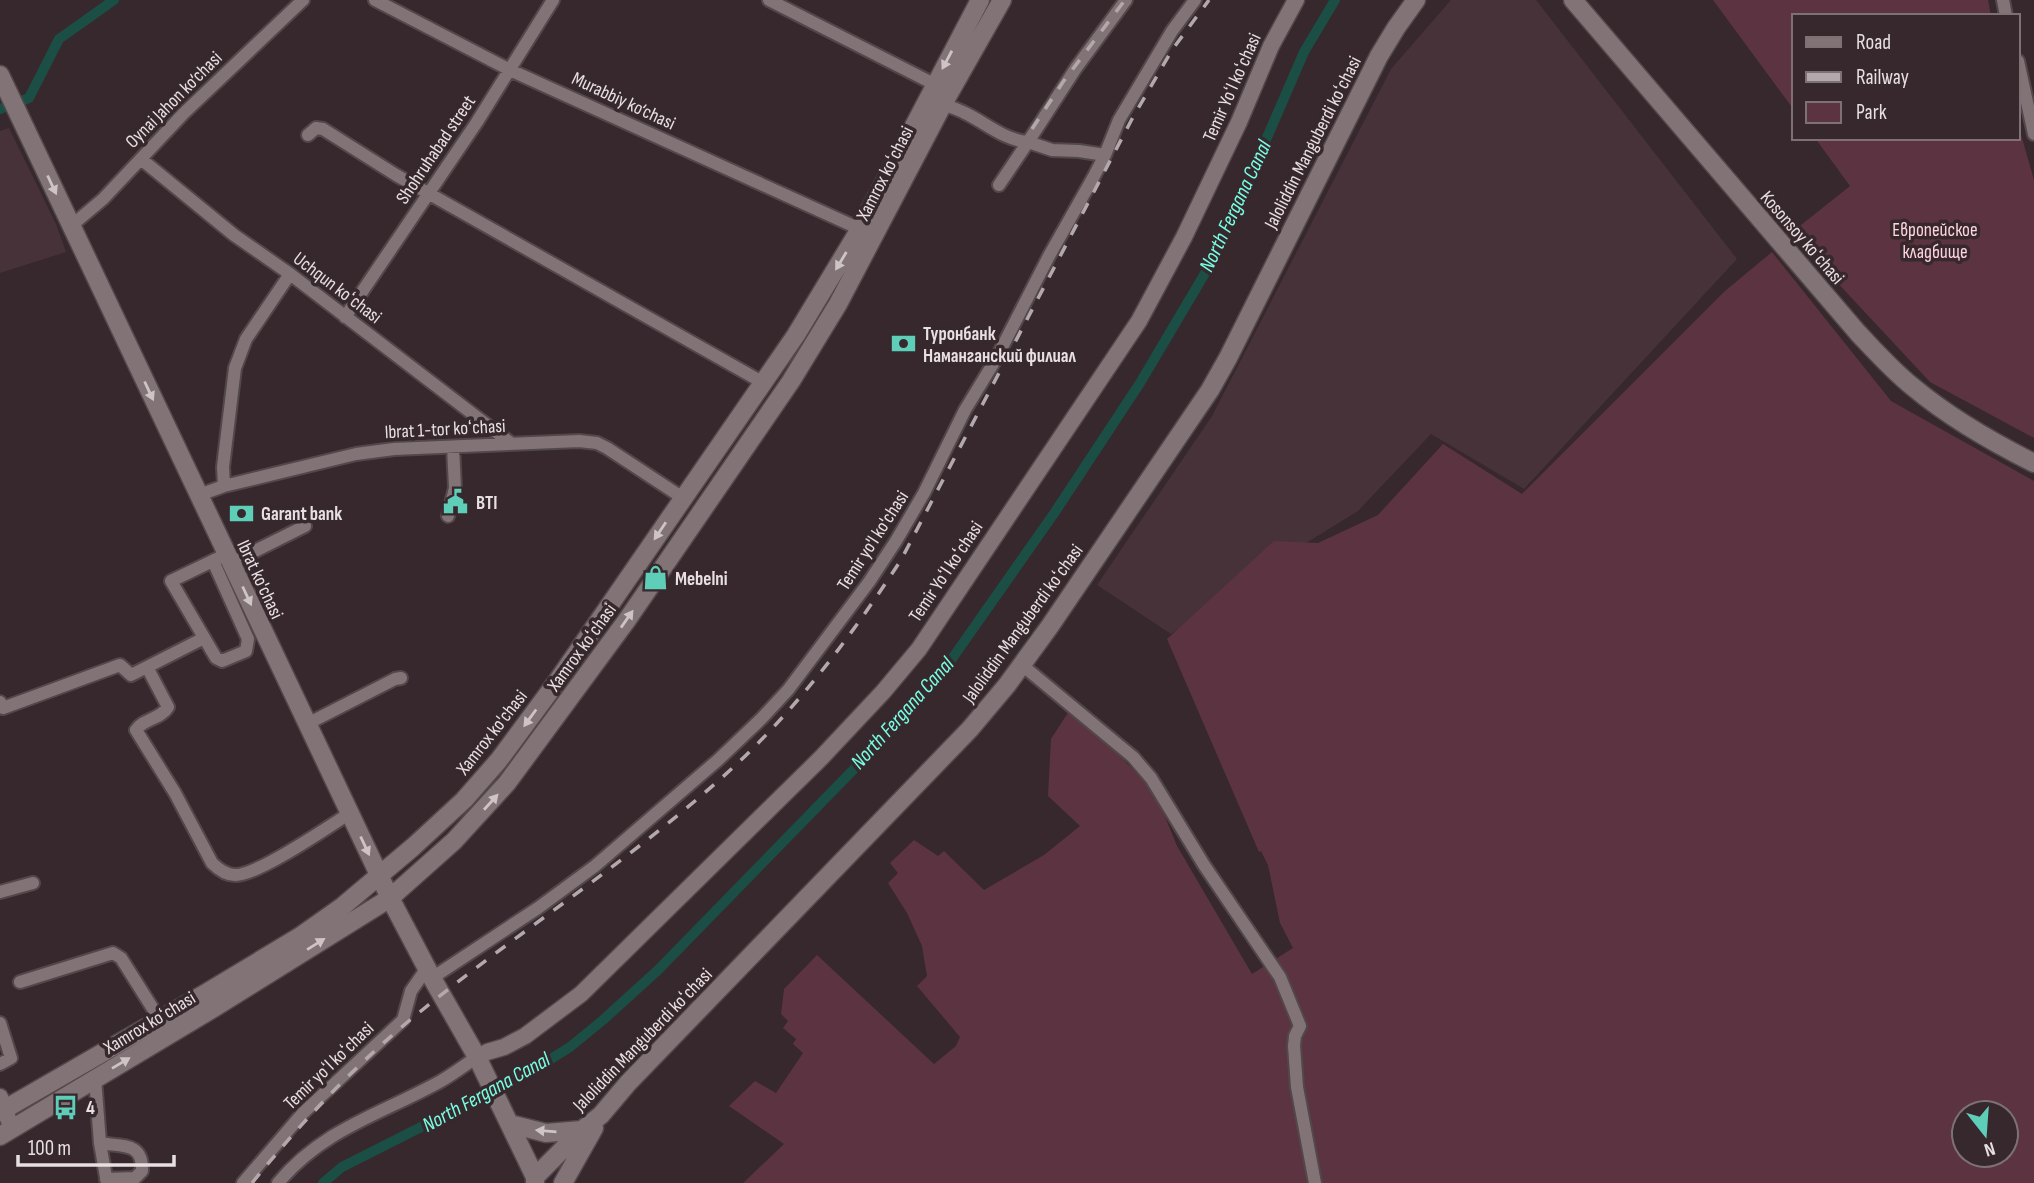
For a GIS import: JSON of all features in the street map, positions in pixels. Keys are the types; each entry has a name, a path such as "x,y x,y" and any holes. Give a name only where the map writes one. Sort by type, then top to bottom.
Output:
{"main road":[{"name":"Xamrox ko'chasi","path":"2,1106 160,1020 299,937 380,876 464,800 499,760 556,683 796,335 860,229 980,0"},
{"name":"Xamrox koʻchasi","path":"6,1132 212,1009 390,898 454,841 508,783 627,620 779,401 838,304 943,104 1002,0"},
{"name":"Jaloliddin Manguberdi koʻchasi","path":"535,1180 582,1130 601,1115 628,1083 970,729 1022,665 1210,390 1379,56 1416,0"},
{"name":"Kosonsoy koʻchasi","path":"1573,0 1889,366 1937,405 2003,448 2034,463"},
{"name":"Ibrat ko'chasi","path":"0,75 199,495 223,559 307,724 390,898 430,973 482,1054 507,1119 535,1180"},
{"path":"563,1183 601,1115"},
{"path":"507,1119 546,1133 582,1130"}],"street":[{"name":"Oynai Jahon ko‘chasi","path":"71,226 103,199 184,113 303,0"},
{"name":"Murabbiy ko‘chasi","path":"375,0 510,70 860,229"},
{"name":"Shohruhabad street","path":"345,317 510,70 553,0"},
{"path":"769,0 934,85 943,104 1007,137 1052,150 1079,150 1105,156"},
{"path":"999,185 1076,68 1126,0"},
{"name":"Temir yo'l ko'chasi","path":"430,973 538,908 595,866 718,760 788,690 846,614 896,541 1105,156 1119,120 1172,31 1195,0"},
{"name":"Temir Yoʻl koʻchasi","path":"482,1054 525,1036 581,994 821,758 868,709 919,649 1139,321 1184,237 1239,122 1271,46 1296,0"},
{"path":"2020,70 2034,134"},
{"path":"308,135 319,127 396,175 762,382"},
{"name":"Uchqun koʻchasi","path":"141,159 234,235 290,274 512,444"},
{"path":"224,485 223,467 235,368 247,339 290,274"},
{"name":"Ibrat 1-tor koʻchasi","path":"199,495 224,485 356,454 394,449 579,441 607,447 683,498"},
{"path":"448,516 455,488 453,447"},
{"path":"706,464 725,478"},
{"path":"223,559 248,639 244,653 222,661 216,658 171,581 223,559 305,526"},
{"path":"0,702 3,708 120,665 131,675 204,638"},
{"path":"1022,665 1133,757 1163,795 1204,865 1280,977 1300,1026 1294,1046 1297,1087 1315,1183"},
{"path":"148,667 168,707 164,713 139,725 137,734 175,793 212,863 221,872 236,876 256,871 350,813"},
{"path":"307,724 401,678"},
{"path":"0,892 33,883"},
{"path":"20,982 113,953 121,958 160,1020"},
{"name":"Temir yoʻl koʻchasi","path":"243,1183 303,1113 403,1020 411,991 430,973"},
{"path":"0,1023 11,1058 0,1064"},
{"path":"278,1183 290,1168 325,1140 440,1081 482,1054"},
{"path":"95,1079 100,1143 106,1181 135,1178 142,1171 141,1155 135,1149 100,1143"},
{"path":"2,1106 6,1132"}],"shaded area":[{"path":"1451,0 1536,0 1737,259 1524,489 1431,434 1358,511 1267,567 1171,634 1097,585 1212,416 1391,69"},
{"path":"9,128 56,224 66,252 0,273 0,131"}],"green space":[{"path":"1713,0 1988,0 1991,14 1792,14 1792,107"},
{"name":"Европейское кладбище","path":"2020,131 2034,180 2034,438 1930,382 1791,233 1850,186 1816,140 2020,140"},
{"path":"1772,252 1891,401 2034,481 2034,1183 743,1183 784,1144 729,1106 755,1081 776,1093 803,1053 793,1044 796,1039 783,1028 788,1021 781,1014 784,989 817,955 934,1064 956,1046 960,1037 917,986 927,976 922,946 907,913 888,883 898,873 890,863 914,840 938,856 944,851 984,890 1044,855 1080,826 1048,796 1051,739 1071,708 1154,790 1177,846 1252,974 1293,948 1280,923 1268,865 1261,851 1259,852 1167,639 1274,541 1318,543 1378,515 1443,444 1522,494 1725,291"}],"waterway":[{"path":"0,109 29,98 59,39 114,0"},
{"name":"North Fergana Canal","path":"323,1183 342,1167 530,1072 570,1047 603,1020 658,970 894,728 942,673 1055,512 1140,383 1217,253 1304,52 1335,0"}],"railway":[{"path":"1032,129 1063,82 1125,0"},
{"path":"252,1183 327,1098 388,1039 451,987 619,862 700,797 739,762 806,691 865,614 901,560 1132,119 1172,50 1209,0"}],"place":[{"name":"Туронбанк Наманганский филиал","path":"903,344"},
{"name":"BTI","path":"456,502"},
{"name":"Garant bank","path":"241,513"},
{"name":"Mebelni","path":"655,578"},
{"name":"4","path":"66,1107"}]}
